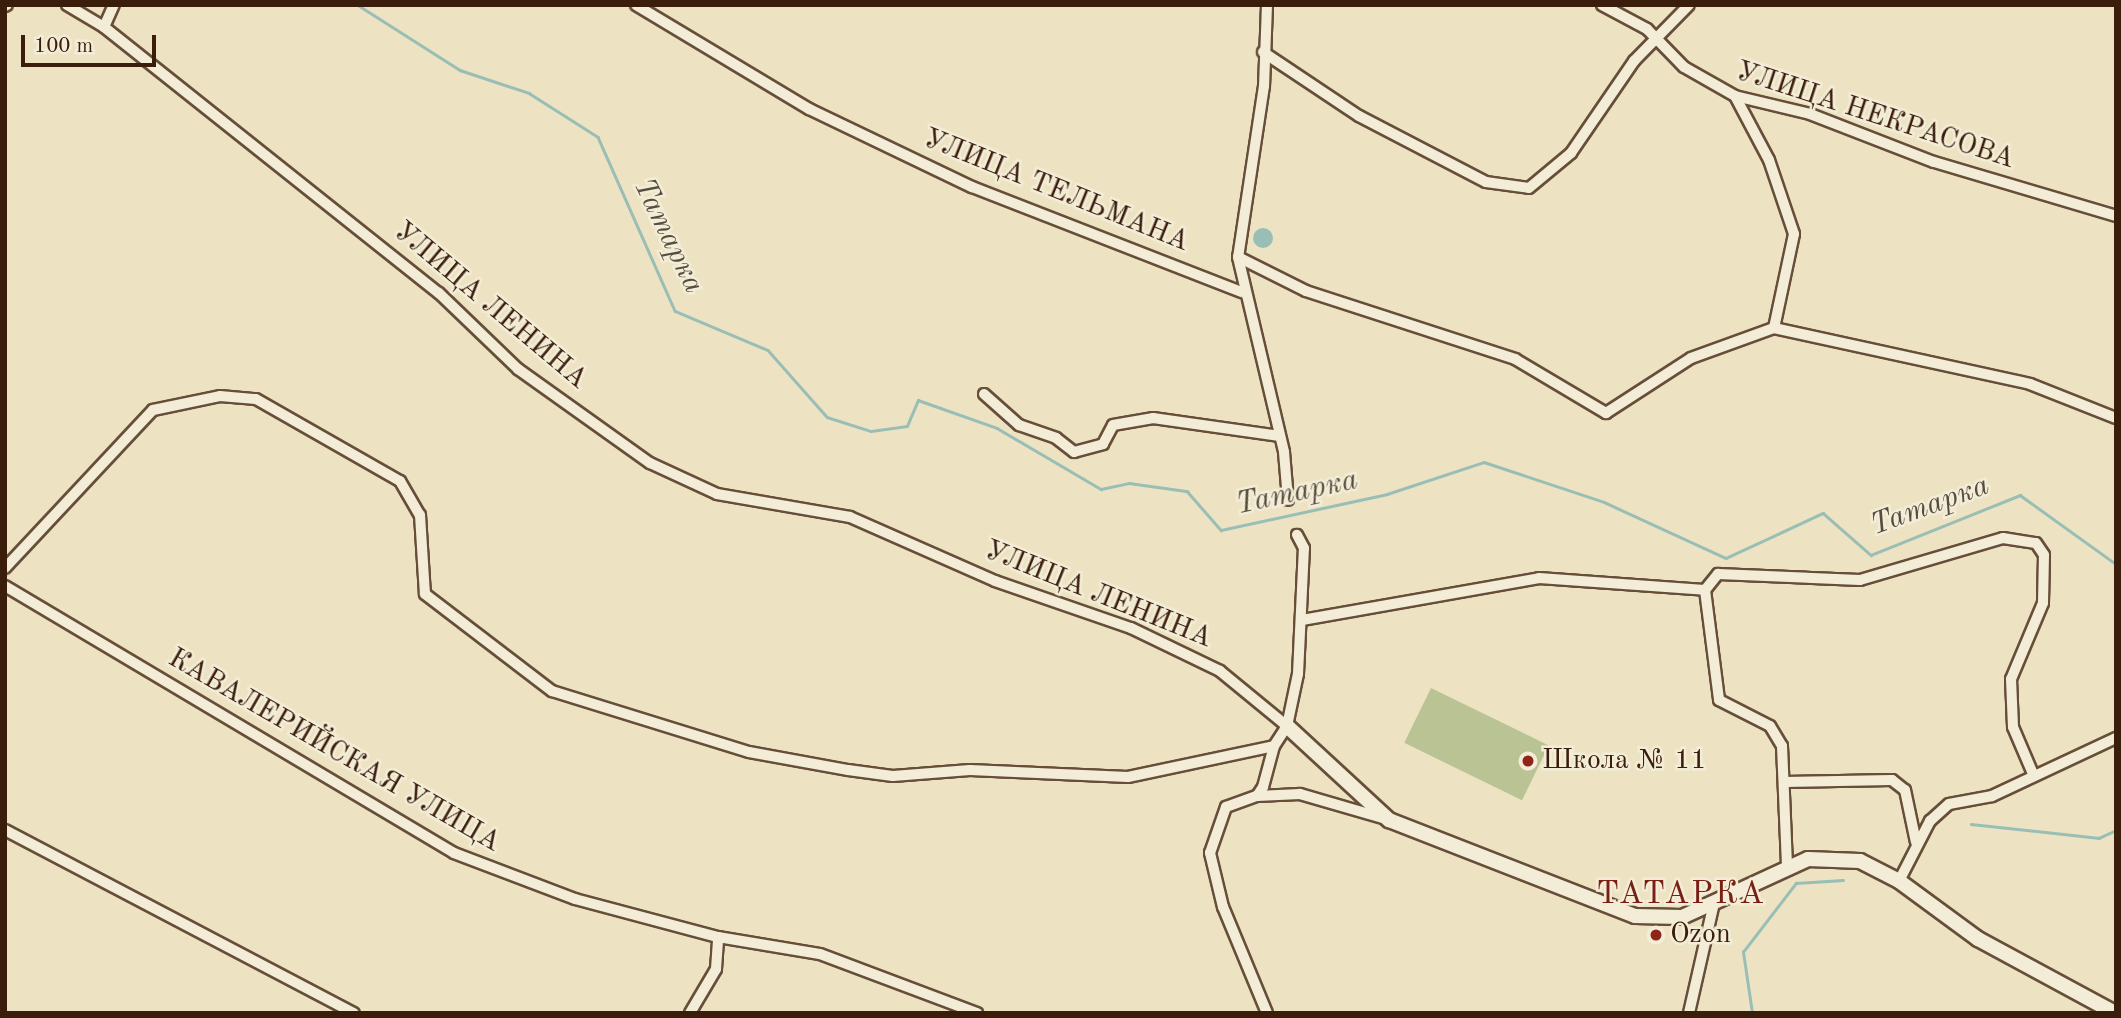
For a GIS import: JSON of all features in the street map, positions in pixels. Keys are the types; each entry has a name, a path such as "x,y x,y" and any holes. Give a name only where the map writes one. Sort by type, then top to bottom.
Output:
{"street":[{"name":"УЛИЦА ЛЕНИНА","path":"67,5 104,27 439,293 518,369 650,463 717,494 850,517 995,581 1131,628 1220,671 1287,726 1389,820 1635,916 1661,921 1714,903 1787,865 1839,858 1899,881 1978,939 2115,1013"},
{"path":"104,27 114,5"},
{"name":"УЛИЦА ТЕЛЬМАНА","path":"636,5 809,109 972,187 1242,292"},
{"path":"1267,5 1263,52 1264,86 1238,257 1242,292 1280,436 1289,500"},
{"name":"УЛИЦА НЕКРАСОВА","path":"1602,5 1658,42 1684,67 1735,96 1810,114 1934,162 2116,216"},
{"path":"1263,52 1359,116 1508,189 1529,188 1571,153 1634,61 1658,42 1689,5"},
{"path":"1735,96 1769,160 1794,234 1774,328"},
{"path":"1238,257 1306,291 1515,359 1606,413 1691,358 1774,328 2030,384 2116,418"},
{"path":"984,394 1018,425 1056,438 1074,452 1103,444 1113,425 1153,418 1280,436"},
{"path":"5,568 153,410 239,396 268,405 400,481 420,515 425,594 552,691 749,752 893,776 970,770 1128,777 1274,746"},
{"path":"1257,796 1274,746 1287,726 1302,620 1304,548 1297,535"},
{"path":"1787,865 1785,782 1776,733 1719,700 1706,590 1718,574 1860,580 2003,538 2036,543 2044,555 2043,603 2011,691 2013,727 2033,774"},
{"path":"1302,620 1539,578 1706,590"},
{"name":"КАВАЛЕРИЙСКАЯ УЛИЦА","path":"5,586 454,853 533,886 718,937 820,954 977,1013"},
{"path":"1899,881 1916,842 1949,804 1992,796 2033,774 2116,738"},
{"path":"1785,782 1892,780 1905,790 1916,842"},
{"path":"1267,1013 1223,907 1210,853 1226,807 1257,796 1300,794 1389,820"},
{"path":"5,830 354,1013"},
{"path":"1689,1013 1714,903"},
{"path":"690,1013 716,969 718,937"}],"green space":[{"path":"1431,688 1549,745 1522,800 1404,743"}],"water":[{"path":"1263,228 1270,231 1273,238 1270,245 1263,248 1256,245 1253,238 1256,231"}],"waterway":[{"name":"Татарка","path":"358,5 460,70 529,93 598,137 675,311 768,350 827,417 871,431 907,426 918,400 997,428 1101,489 1129,483 1187,491 1221,530 1387,494 1484,462 1604,502 1726,558 1823,513 1871,555 2020,495 2116,564"},
{"path":"1971,824 2099,838 2116,830"},
{"path":"1752,1013 1743,952 1796,883 1843,880"}],"place":[{"name":"Школа № 11","path":"1528,761"},
{"name":"Ozon","path":"1656,935"}],"district":[{"name":"ТАТАРКА","path":"1681,895"}]}
